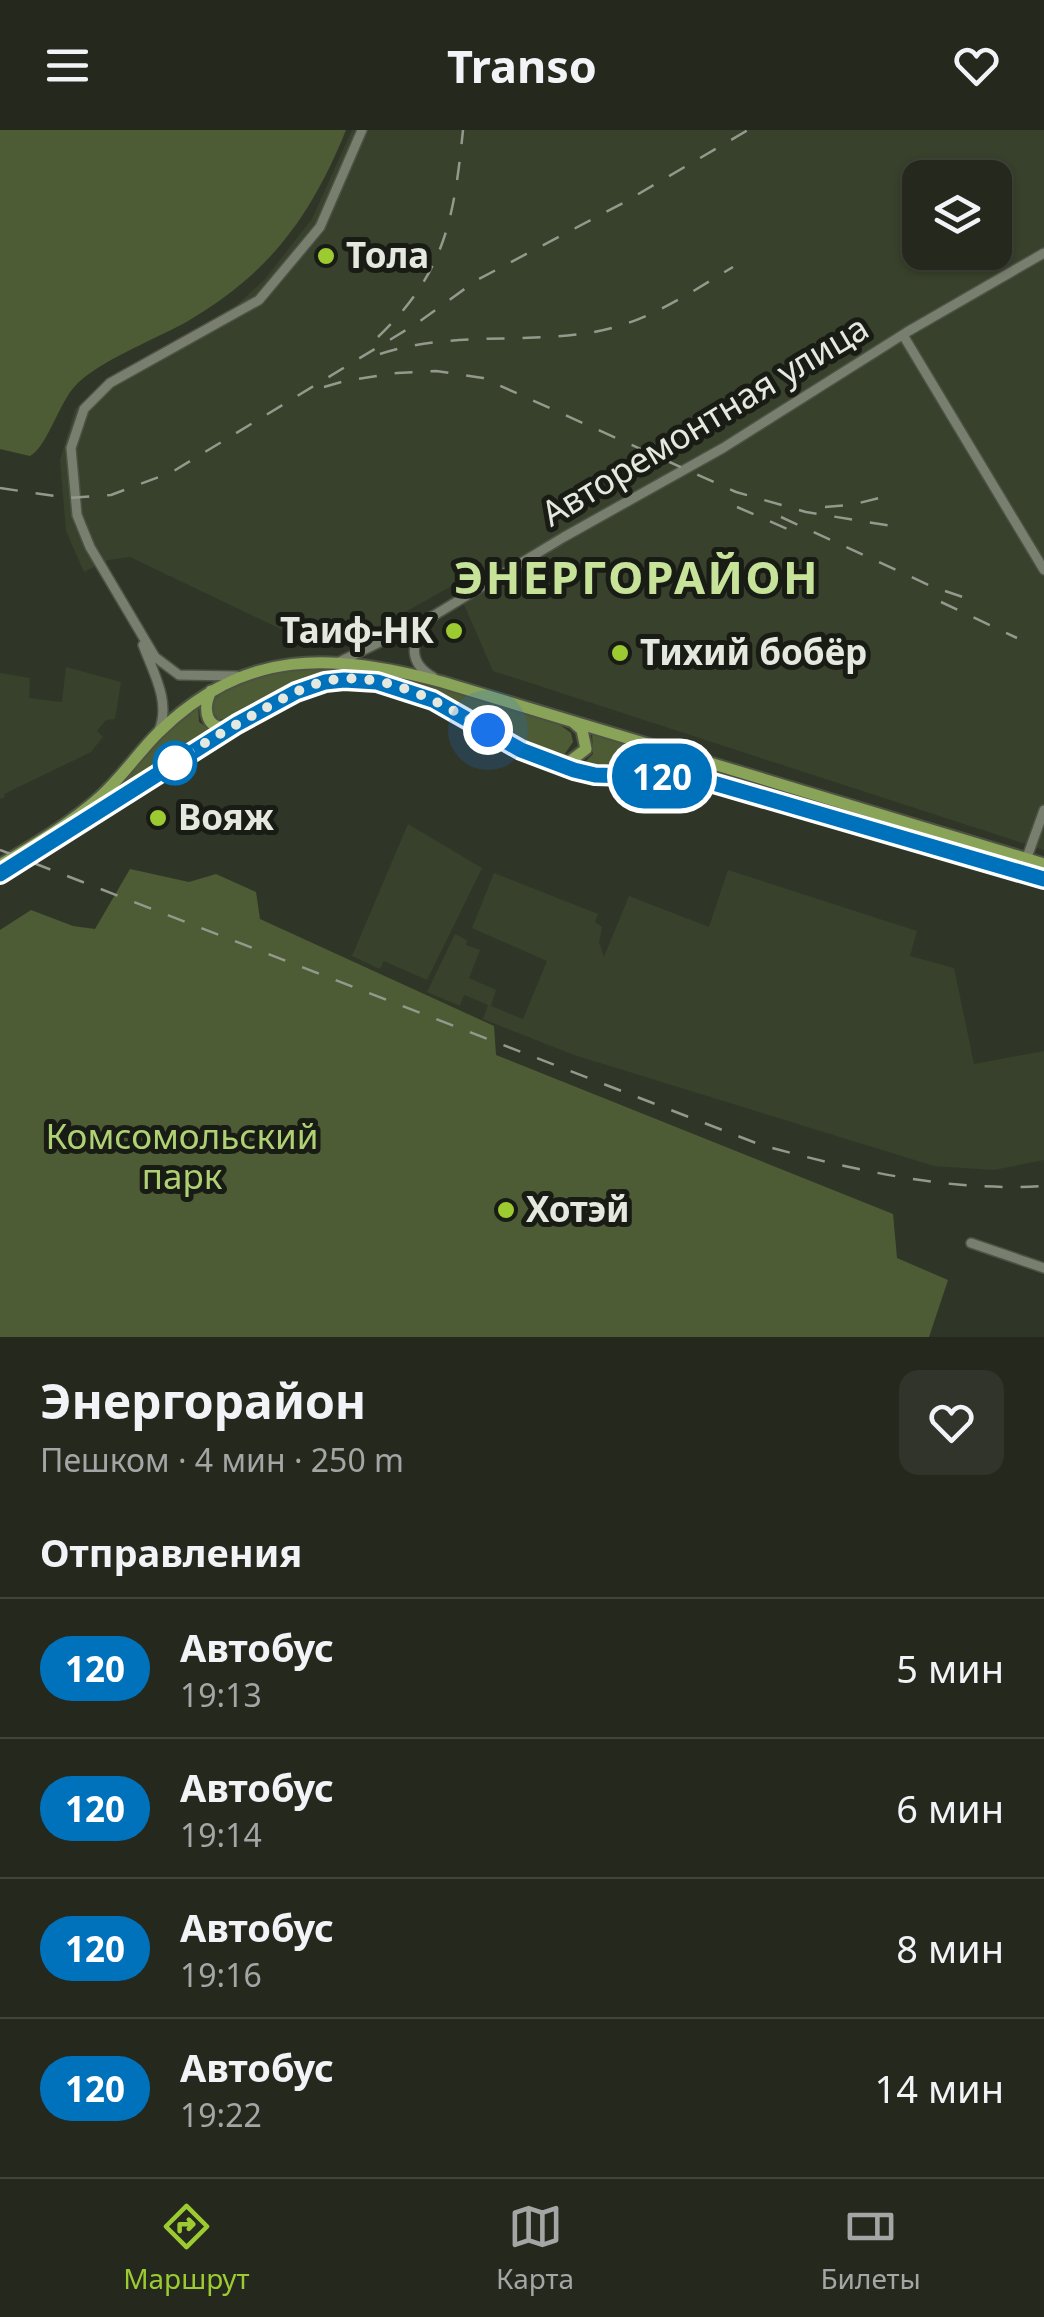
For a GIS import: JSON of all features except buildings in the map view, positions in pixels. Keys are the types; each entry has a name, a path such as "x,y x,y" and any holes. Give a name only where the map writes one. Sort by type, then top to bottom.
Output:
{"main road":[{"path":"0,864 91,804 158,732 213,687 287,665 339,662 376,666 442,682 568,718 1044,864"},
{"path":"0,874 237,724 312,686 360,680 402,688 433,700 547,761 595,775 696,778 1044,879"},
{"path":"213,687 205,703 205,714 212,724 223,728 237,724"},
{"path":"547,761 569,762 580,757 586,748 582,730 568,718"}],"street":[{"path":"245,676 179,675 155,656 90,547 77,515 70,457 84,408 110,383 259,300 320,228 362,130"},
{"name":"Авторемонтная улица","path":"339,662 434,616 564,537 724,448 903,335 1044,254"},
{"path":"903,335 1044,570"},
{"path":"434,616 414,640 413,650 423,672 442,682"},
{"path":"136,628 161,693 164,710 158,732"},
{"path":"1026,860 1044,810"},
{"path":"971,1243 1044,1268"}],"shaded area":[{"path":"352,130 1044,130 1044,850 493,671 455,584 366,634 285,631 130,557 108,560 84,572 66,531 60,460 75,409 113,376 237,305 265,279 312,219"},
{"path":"66,667 121,682 115,719 106,720 97,731 103,737 91,752 0,799 0,673 30,678 29,698 62,702"},
{"path":"408,824 482,868 427,980 384,961 380,969 352,956"},
{"path":"728,870 917,931 910,956 954,968 974,1064 1044,1051 1044,1160 994,1170 934,1166 574,1055 483,1019 488,1005 464,995 460,1006 427,992 455,934 467,940 466,945 480,950 469,978 496,990 491,1006 523,1019 547,961 472,928 494,873 598,914 595,922 602,927 599,942 604,957 629,896 709,927"}],"green space":[{"path":"0,130 346,130 302,216 265,262 217,303 80,381 66,398 43,443 30,456 0,449"},
{"path":"302,667 370,670 435,686 560,725 571,733 573,742 564,755 535,752 435,695 364,673 335,672 307,679 231,721 218,719 212,711 213,701 232,688"},
{"path":"198,705 199,722 215,733 108,799 159,739"},
{"path":"592,733 736,779 668,770 579,768 593,754"},
{"name":"Комсомольский парк","path":"130,869 189,882 216,874 256,892 260,919 494,1026 496,1055 893,1214 897,1258 948,1280 929,1337 0,1337 0,930 31,910 73,926 95,929"}],"railway":[{"path":"378,337 418,290 442,243 450,218 463,130"},
{"path":"0,488 68,498 111,495 172,472 416,324 477,280 623,203 748,130"},
{"path":"380,354 459,340 567,335 613,328 666,306 733,267"},
{"path":"324,387 397,373 436,371 483,378 736,492 806,512 904,528"},
{"path":"825,507 891,495"},
{"path":"737,507 792,531"},
{"path":"781,517 933,587 969,599"},
{"path":"941,602 1017,638"},
{"path":"0,850 761,1145 901,1177 972,1186 1044,1186"}],"bus line":[{"name":"120","path":"0,874 237,724 296,692 344,680 377,682 433,700 521,750 574,770 595,775 696,778 1044,879"}],"place":[{"name":"Тола","path":"326,256"},
{"name":"Таиф-НК","path":"454,631"},
{"name":"Тихий бобёр","path":"620,653"},
{"name":"Вояж","path":"158,818"},
{"name":"Хотэй","path":"506,1210"}],"district":[{"name":"ЭНЕРГОРАЙОН","path":"637,578"}],"route":[{"path":"175,763 296,692 325,682 377,682 402,688 488,730"}]}
